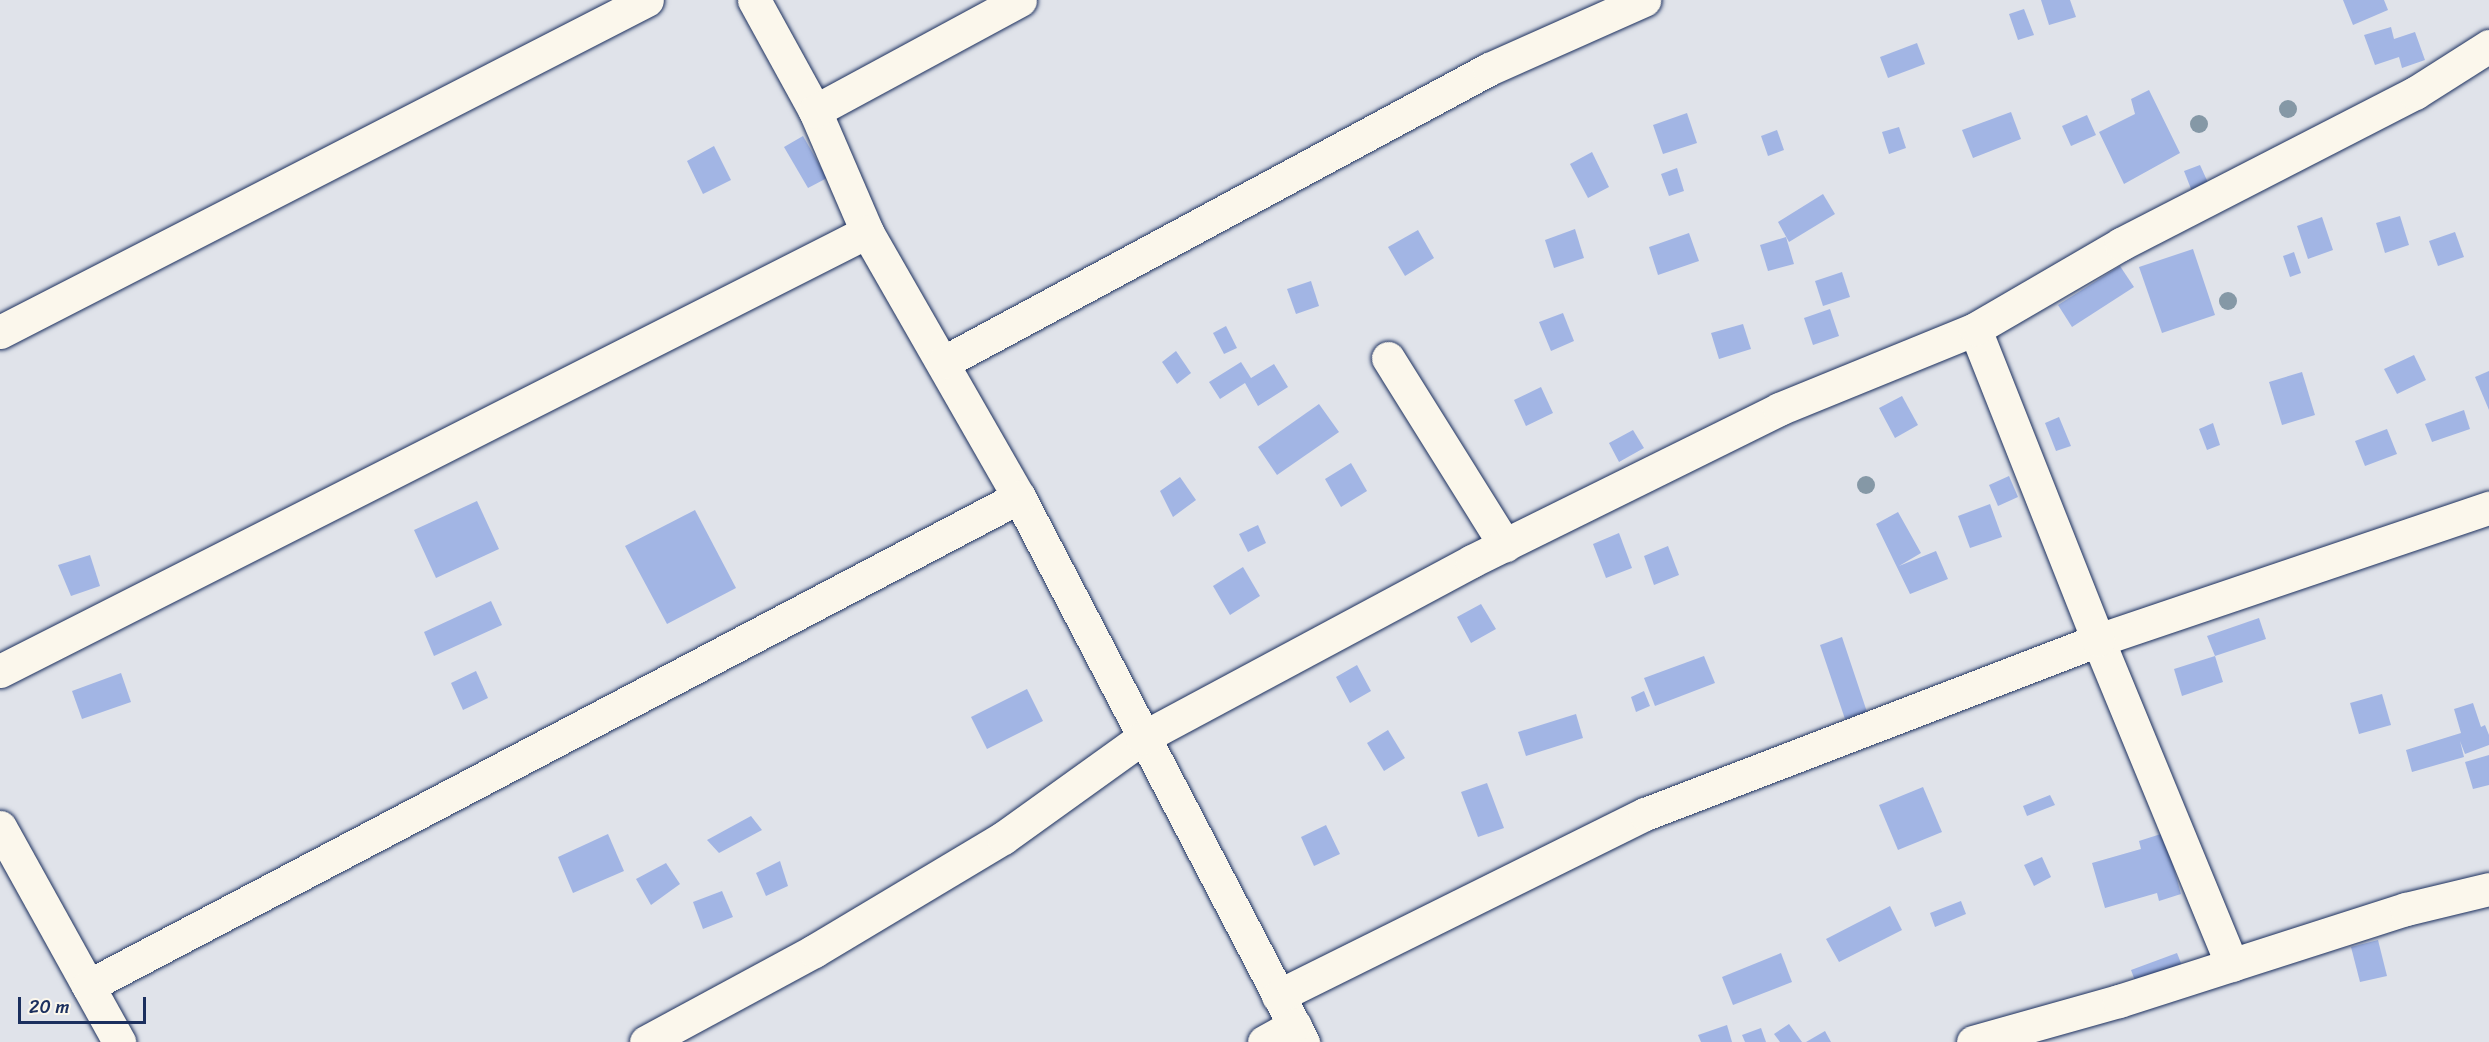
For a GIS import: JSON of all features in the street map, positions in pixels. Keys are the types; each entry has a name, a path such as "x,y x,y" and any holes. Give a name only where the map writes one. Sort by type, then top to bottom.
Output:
{"street":[{"path":"0,332 646,0"},
{"path":"754,0 815,111 867,232 944,362 1018,497 1142,738 1299,1034 1264,1042"},
{"path":"815,111 1020,0"},
{"path":"944,362 1489,69 1644,0"},
{"path":"646,1042 814,951 1003,838 1142,738 1505,544 1779,409 1975,329 2121,243 2415,93 2489,46"},
{"path":"0,671 867,232"},
{"path":"1975,329 2098,640 2232,965"},
{"path":"1388,358 1505,544"},
{"path":"88,986 1018,497"},
{"path":"1278,996 1645,814 2098,640 2489,508"},
{"path":"0,827 88,986 107,1037"},
{"path":"1973,1042 2232,965 2406,909 2489,890"}],"building":[{"path":"2041,0 2070,0 2076,17 2049,25"},
{"path":"2343,0 2384,0 2388,10 2353,25"},
{"path":"2024,9 2034,35 2018,40 2009,14"},
{"path":"2391,27 2394,39 2415,32 2425,60 2402,68 2399,57 2375,65 2364,35"},
{"path":"1917,43 1925,64 1888,78 1880,57"},
{"path":"2149,90 2180,153 2124,184 2099,132 2135,114 2131,99"},
{"path":"2011,112 2021,139 1973,158 1962,130"},
{"path":"1687,113 1697,143 1663,154 1653,125"},
{"path":"2087,115 2096,135 2071,146 2062,126"},
{"path":"1899,127 1906,148 1889,154 1882,132"},
{"path":"1777,130 1784,150 1768,156 1761,136"},
{"path":"803,136 827,178 808,188 784,147"},
{"path":"714,146 731,180 703,194 687,161"},
{"path":"1592,152 1609,187 1588,198 1570,164"},
{"path":"2200,165 2210,187 2193,194 2184,171"},
{"path":"1677,168 1684,191 1669,196 1661,174"},
{"path":"1823,194 1835,214 1789,242 1778,222"},
{"path":"2400,216 2409,245 2385,253 2376,223"},
{"path":"2322,217 2333,250 2308,259 2297,226"},
{"path":"1575,229 1584,258 1554,268 1545,240"},
{"path":"1418,230 1434,258 1405,276 1388,247"},
{"path":"2455,232 2464,257 2438,266 2429,241"},
{"path":"1689,233 1699,261 1658,275 1649,247"},
{"path":"1786,237 1794,264 1768,271 1760,245"},
{"path":"2193,249 2215,315 2162,333 2139,267"},
{"path":"2294,252 2301,273 2290,277 2283,256"},
{"path":"2120,266 2134,287 2072,327 2058,305"},
{"path":"1842,272 1850,297 1823,306 1815,281"},
{"path":"1311,281 1319,306 1296,314 1287,289"},
{"path":"1830,309 1839,336 1813,345 1804,318"},
{"path":"1563,313 1574,341 1551,351 1539,322"},
{"path":"1743,324 1751,349 1719,359 1711,333"},
{"path":"1226,326 1237,348 1224,354 1213,333"},
{"path":"1176,351 1191,373 1177,384 1162,362"},
{"path":"2414,355 2426,380 2397,394 2384,369"},
{"path":"1241,362 1251,378 1274,364 1288,387 1258,406 1245,383 1220,399 1209,382"},
{"path":"2489,371 2489,410 2475,377"},
{"path":"2302,372 2315,415 2282,425 2269,382"},
{"path":"1541,387 1553,413 1526,426 1514,400"},
{"path":"1902,396 1918,425 1895,438 1879,408"},
{"path":"1319,404 1339,432 1277,475 1258,447"},
{"path":"2464,410 2470,429 2432,442 2425,424"},
{"path":"2059,417 2071,446 2056,451 2045,423"},
{"path":"2213,423 2220,445 2207,450 2199,429"},
{"path":"2387,429 2397,454 2365,466 2355,441"},
{"path":"1633,430 1644,448 1619,462 1609,443"},
{"path":"1351,463 1367,491 1341,507 1325,479"},
{"path":"2009,476 2018,497 1998,506 1989,485"},
{"path":"1180,477 1196,500 1173,517 1160,491"},
{"path":"477,501 499,549 436,578 414,530"},
{"path":"1990,504 2002,537 1970,548 1958,516"},
{"path":"695,510 736,588 667,624 625,546"},
{"path":"1898,512 1921,553 1899,566 1936,551 1948,579 1910,594 1876,524"},
{"path":"1258,525 1266,543 1248,552 1239,534"},
{"path":"1619,533 1632,568 1606,578 1593,544"},
{"path":"1668,546 1679,575 1654,585 1644,556"},
{"path":"90,555 100,586 71,596 58,565"},
{"path":"1243,567 1260,596 1230,615 1213,586"},
{"path":"491,601 502,625 434,656 424,632"},
{"path":"1481,604 1496,629 1471,643 1457,617"},
{"path":"2259,618 2266,639 2215,656 2207,636"},
{"path":"1842,637 1867,712 1845,719 1820,645"},
{"path":"1704,656 1715,683 1655,706 1644,678"},
{"path":"2215,656 2223,682 2182,696 2174,669"},
{"path":"1357,665 1371,691 1350,703 1336,677"},
{"path":"476,671 488,698 463,710 451,683"},
{"path":"121,673 131,702 82,719 72,691"},
{"path":"1027,689 1043,721 987,749 971,717"},
{"path":"1644,691 1650,706 1636,712 1631,697"},
{"path":"2382,694 2391,725 2359,734 2350,703"},
{"path":"2473,703 2481,727 2485,725 2489,735 2489,745 2465,754 2460,741 2464,757 2412,772 2406,750 2461,733 2454,709"},
{"path":"1576,714 1583,738 1526,756 1518,732"},
{"path":"1388,730 1405,758 1384,771 1367,743"},
{"path":"2489,755 2489,785 2473,789 2465,762"},
{"path":"1487,783 1504,828 1478,837 1461,792"},
{"path":"1923,787 1942,832 1898,850 1879,805"},
{"path":"2050,795 2055,805 2027,816 2023,806"},
{"path":"751,816 762,830 719,853 707,840"},
{"path":"1326,825 1340,854 1314,866 1301,837"},
{"path":"2164,833 2181,894 2159,901 2157,893 2105,908 2092,863 2141,849 2139,841"},
{"path":"608,834 624,871 573,893 558,857"},
{"path":"2042,857 2051,877 2034,886 2024,865"},
{"path":"780,861 788,886 766,896 756,873"},
{"path":"666,863 680,884 651,905 636,879"},
{"path":"722,891 733,917 703,929 693,902"},
{"path":"1961,901 1966,914 1935,927 1930,913"},
{"path":"1890,906 1902,930 1839,962 1826,939"},
{"path":"2378,940 2387,976 2360,982 2351,947"},
{"path":"1781,953 1792,982 1733,1005 1722,977"},
{"path":"2177,953 2183,968 2137,986 2131,970"},
{"path":"1789,1024 1802,1042 1780,1042 1774,1034"},
{"path":"1727,1025 1732,1042 1701,1042 1698,1035"},
{"path":"1761,1028 1766,1042 1745,1042 1742,1035"},
{"path":"1825,1031 1831,1042 1806,1042"}]}
